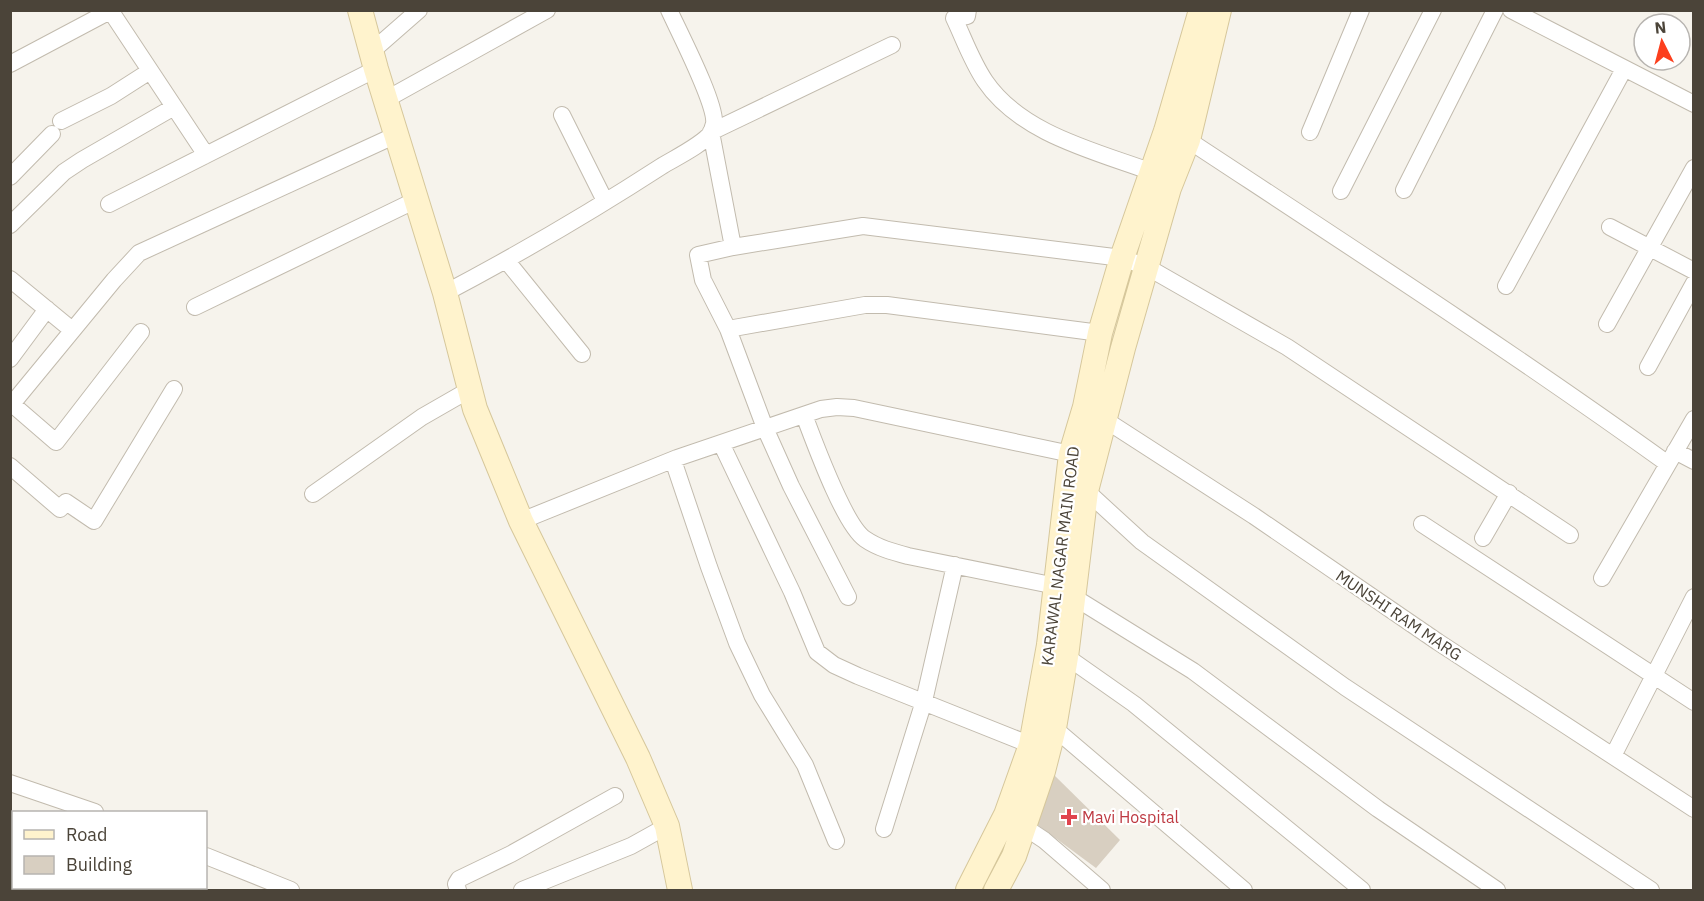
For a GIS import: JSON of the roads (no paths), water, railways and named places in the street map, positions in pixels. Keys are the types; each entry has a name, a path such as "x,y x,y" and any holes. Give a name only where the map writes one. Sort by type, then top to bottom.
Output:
{"street":[{"path":"360,10 373,61 445,293 475,409 521,521 638,758 667,826 680,891"},
{"path":"109,204 206,155 373,61 419,10"},
{"path":"385,100 547,10"},
{"path":"669,10 701,80 713,113 714,122 711,132 733,247"},
{"path":"968,10 967,16 954,18 985,80 1008,108 1036,128 1152,172"},
{"name":"KARAWAL NAGAR MAIN ROAD","path":"968,891 1015,820 1043,771 1045,725 1058,651 1064,591 1069,464 1085,406 1100,333 1122,258 1166,131 1201,10"},
{"name":"KARAWAL NAGAR MAIN ROAD","path":"1064,591 1086,491 1123,348 1169,188 1188,140 1219,10"},
{"path":"1310,132 1361,10"},
{"path":"1341,191 1433,10"},
{"path":"1404,189 1495,10"},
{"path":"1511,10 1694,104"},
{"path":"10,64 110,11 206,155"},
{"path":"445,293 605,201 696,145 711,132 892,45"},
{"path":"1506,286 1624,69"},
{"path":"10,177 56,128 150,71"},
{"path":"10,225 64,172 174,107"},
{"path":"562,116 605,201"},
{"path":"141,332 57,442 12,404 139,253 396,135"},
{"path":"1188,140 1606,420 1671,458 1694,461"},
{"path":"1608,324 1694,168"},
{"path":"195,307 416,200"},
{"path":"849,597 791,486 765,428 728,329 703,280 698,255 851,227 875,226 1122,258 1147,267 1287,347 1570,535"},
{"path":"1610,227 1694,271"},
{"path":"506,260 582,354"},
{"path":"10,279 72,330"},
{"path":"1648,367 1694,283"},
{"path":"728,329 865,304 888,305 1100,333"},
{"path":"10,359 47,309"},
{"path":"10,466 60,509 66,502 94,521 174,389"},
{"path":"313,494 422,417 469,390"},
{"name":"MUNSHI RAM MARG","path":"1085,406 1254,516 1438,642 1694,809"},
{"path":"521,521 673,460 804,415 837,407 854,408 1069,464 1086,491 1142,542 1345,687 1651,891"},
{"path":"804,415 851,524 864,538 886,550 1064,591 1193,670 1378,809 1497,891"},
{"path":"1602,578 1694,418"},
{"path":"721,443 792,592 817,652 834,665 858,676 1031,745"},
{"path":"673,460 737,643 762,695 805,765 836,841"},
{"path":"1483,538 1509,494"},
{"path":"1422,525 1694,702"},
{"path":"884,829 924,701 955,565"},
{"path":"1613,756 1694,597"},
{"path":"1058,651 1134,704 1362,891"},
{"path":"1045,725 1244,891"},
{"name":"KARAWAL NAGAR MAIN ROAD","path":"996,891 1014,856 1015,820 1031,745 1045,725"},
{"path":"10,783 89,811"},
{"path":"458,891 456,884 459,879 512,854 615,796"},
{"path":"1015,820 1073,863 1102,891"},
{"path":"522,891 631,846 667,826"},
{"path":"207,856 291,891"}],"place":[{"name":"Mavi Hospital","path":"1069,817"}]}
